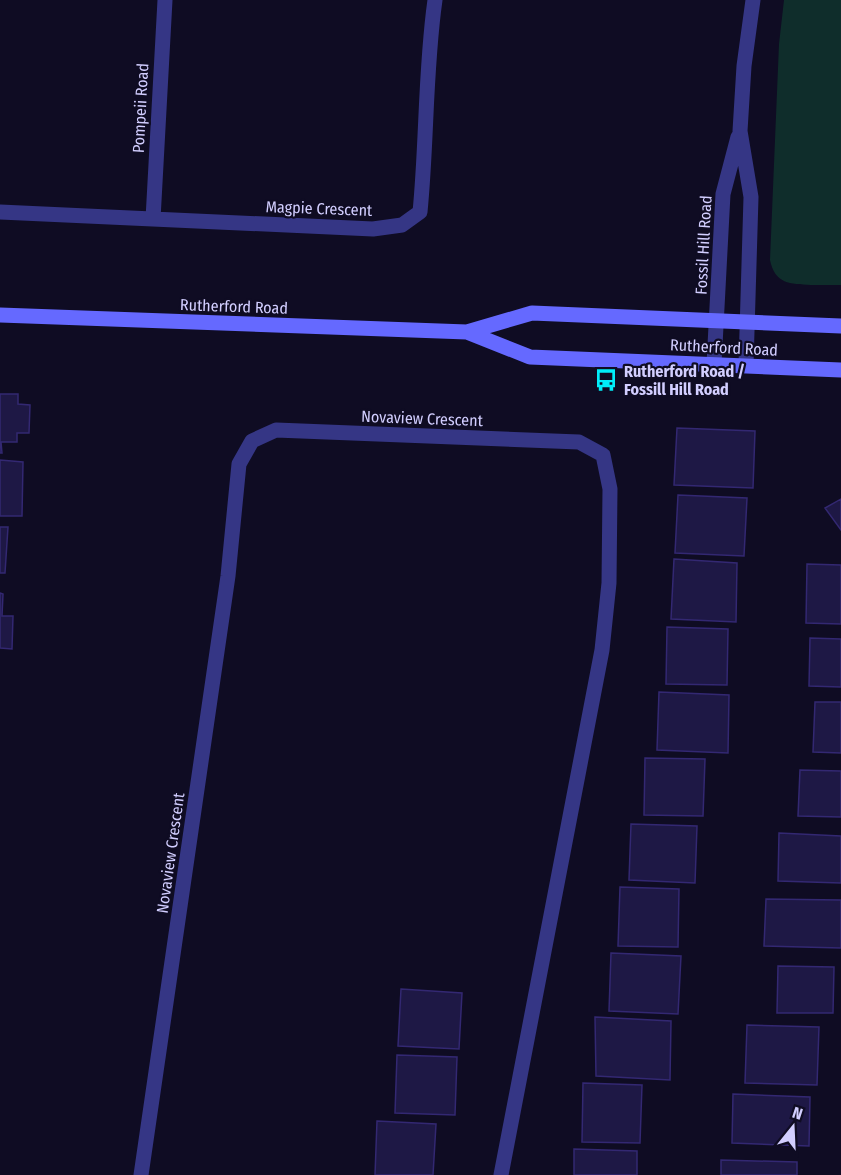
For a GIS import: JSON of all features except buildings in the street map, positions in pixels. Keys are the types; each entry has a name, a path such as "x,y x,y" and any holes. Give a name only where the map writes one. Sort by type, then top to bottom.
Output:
{"main road":[{"name":"Rutherford Road","path":"0,315 467,332 532,313 841,326"},
{"name":"Rutherford Road","path":"467,332 530,357 841,370"}],"street":[{"name":"Pompeii Road","path":"153,219 165,0"},
{"name":"Magpie Crescent","path":"0,212 372,229 402,225 420,212 424,176 428,66 435,0"},
{"name":"Fossil Hill Road","path":"714,364 723,194 740,131 744,66 753,0"},
{"name":"Fossil Hill Road","path":"740,131 751,196 746,365"},
{"name":"Novaview Crescent","path":"141,1175 228,576 239,464 252,441 276,430 579,442 603,455 610,489 609,583 602,650 501,1175"}],"green space":[{"path":"784,0 841,0 841,285 803,285 784,281 772,268 770,260 779,44"}],"place":[{"name":"Rutherford Road / Fossill Hill Road","path":"606,380"}]}
